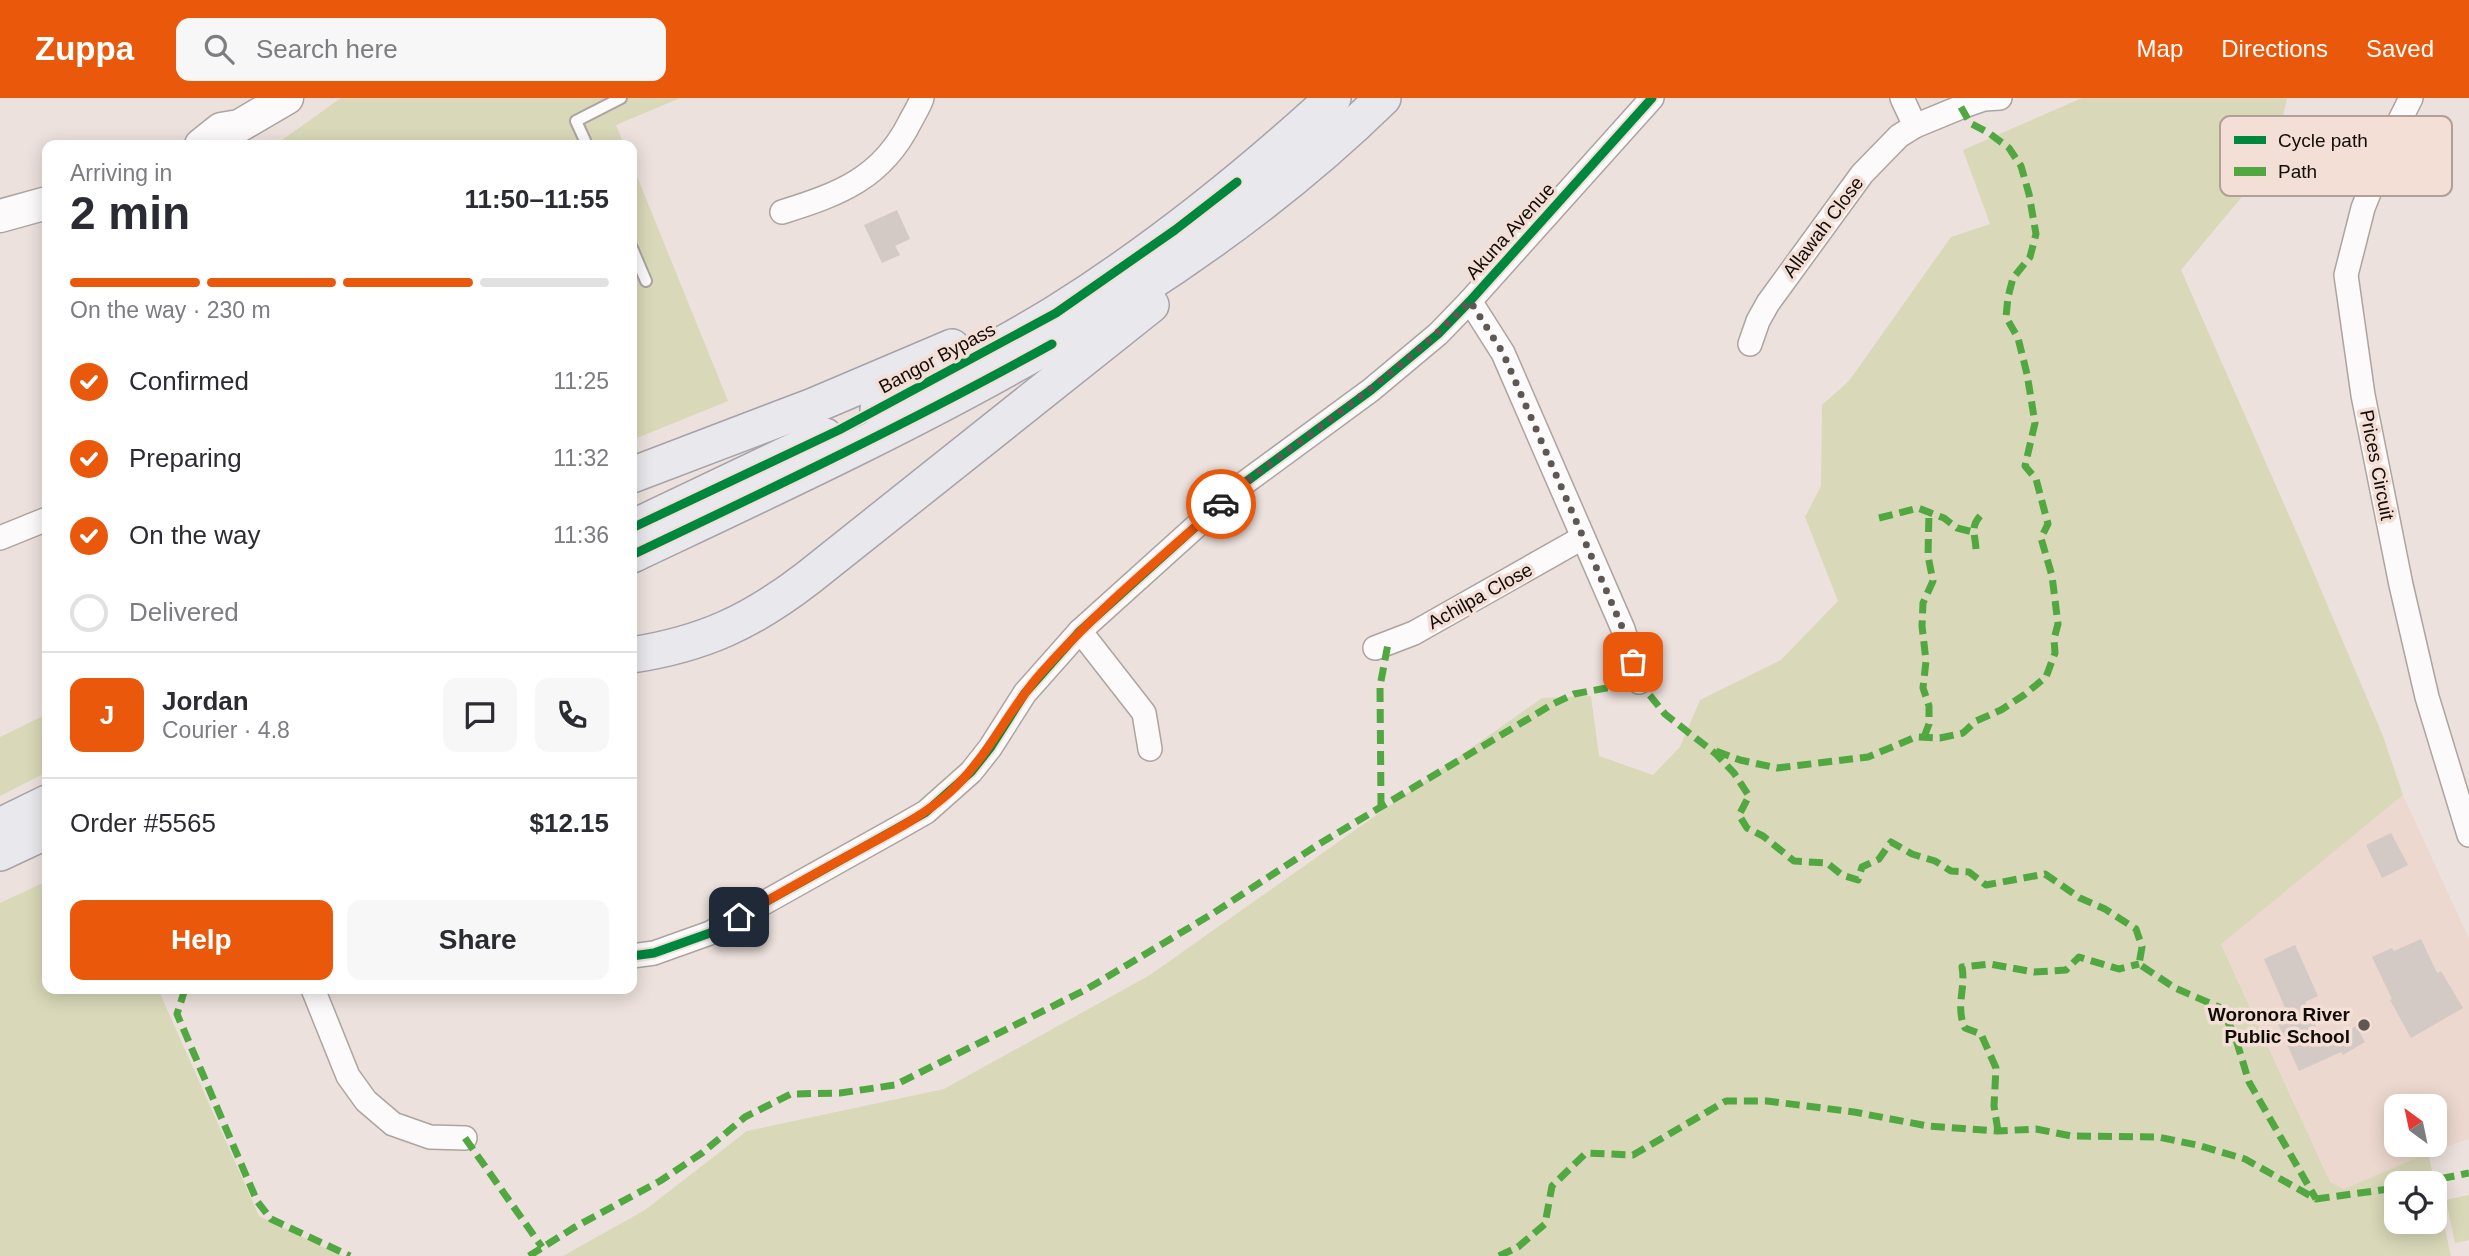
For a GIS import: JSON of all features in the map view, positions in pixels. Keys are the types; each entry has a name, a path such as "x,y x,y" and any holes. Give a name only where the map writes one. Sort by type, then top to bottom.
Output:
{"main road":[{"path":"637,473 813,406 996,326 1093,272 1237,182 1333,98"},
{"path":"637,553 803,474 978,386 1052,344 1158,278 1292,180 1347,133 1382,98"},
{"path":"637,654 674,647 718,633 747,620 788,594 1226,247 1292,180"},
{"name":"Bangor Bypass","path":"637,526 839,430 1044,319 1116,273 1237,182"},
{"path":"0,825 42,805"},
{"path":"0,853 42,833"}],"street":[{"path":"207,140 220,129 235,136 287,98"},
{"path":"782,212 822,200 865,178 899,144 922,98"},
{"name":"Akuna Avenue","path":"637,955 672,947 710,933 926,811 971,772 1025,693 1080,631 1243,484 1392,373 1438,334 1652,98"},
{"path":"1902,98 1915,126"},
{"name":"Allawah Close","path":"1750,344 1768,303 1862,174 1882,151 1915,126 1984,99 2000,98"},
{"name":"Prices Circuit","path":"2402,116 2411,98"},
{"name":"Prices Circuit","path":"2368,196 2346,275 2363,395 2401,585 2427,697 2469,835"},
{"path":"0,216 42,204"},
{"path":"0,226 42,222"},
{"path":"1470,301 1503,353 1623,629 1639,682"},
{"path":"0,538 42,521"},
{"name":"Achilpa Close","path":"1375,648 1414,633 1582,538"},
{"path":"1080,631 1144,713 1150,749"},
{"path":"315,994 348,1076 366,1101 393,1124 430,1137 465,1138"}],"lane":[{"path":"585,140 576,121 621,98"},
{"path":"637,260 646,281"}],"shaded area":[{"name":"Woronora River Public School","path":"2403,795 2469,939 2469,1139 2447,1147 2447,1094 2384,1094 2384,1157 2419,1157 2344,1189 2330,1182 2221,943"}],"green space":[{"path":"341,98 680,98 616,125 622,140 282,140"},
{"path":"2082,98 2287,98 2283,116 2220,116 2220,196 2242,196 2181,270 2383,736 2403,795 2221,944 2330,1182 2344,1189 2384,1172 2384,1234 2446,1234 2451,1256 563,1256 645,1210 747,1131 944,1089 1150,975 1542,698 1591,696 1599,756 1653,775 1680,747 1700,700 1781,660 1838,601 1805,517 1821,486 1822,405 1849,381 1951,237 1990,224 1963,150"},
{"path":"637,176 728,401 637,438"},
{"path":"42,716 42,775 0,796 0,737"},
{"path":"42,883 42,994 160,994 259,1216 342,1256 0,1256 0,903"},
{"path":"2419,1157 2429,1157 2432,1171 2386,1171"},
{"path":"2469,1195 2469,1240 2455,1243 2447,1200"}],"building":[{"path":"897,210 910,239 895,246 900,255 882,263 864,225"},
{"path":"2391,833 2408,865 2382,878 2366,845"},
{"path":"2421,939 2437,973 2441,971 2463,1008 2411,1038 2390,1000 2392,999 2372,957"},
{"path":"2295,945 2318,996 2305,1002 2324,1045 2356,1026 2365,1042 2343,1055 2341,1052 2299,1071 2274,1015 2286,1010 2264,959"}],"marked path":[{"path":"1716,751 1740,760 1777,768 1868,757 1916,737 1940,738 1963,733 1976,721 2001,710 2046,677 2055,653 2054,639 2058,624 2052,576 2041,538 2048,524 2036,479 2025,466 2035,423 2018,338 2006,317 2013,278 2030,257 2036,234 2021,166 2009,148 1970,123 1961,107"},
{"path":"1879,518 1918,508 1944,518 1957,528 1973,532"},
{"path":"1924,737 1929,724 1929,706 1923,688 1926,661 1922,626 1923,603 1933,581 1928,556 1929,511"},
{"path":"1976,549 1975,525 1984,512"},
{"path":"1381,807 1380,686 1388,644"},
{"path":"529,1256 575,1227 660,1181 702,1153 745,1117 791,1094 840,1093 895,1085 1087,989 1212,914 1319,844 1553,704 1574,694 1639,682 1665,714 1716,754 1734,773 1749,796 1739,815 1747,828 1763,836 1794,861 1827,863 1842,875 1858,880 1862,867 1879,859 1891,842 1951,871 1969,872 1986,885 2045,874 2080,898 2105,909 2136,929 2142,947 2139,964 2175,988 2219,1007 2234,1033 2249,1082 2316,1199"},
{"path":"1998,1131 1994,1106 1996,1068 1981,1034 1965,1028 1962,1020 1962,967 1990,964 2034,972 2066,970 2079,957 2119,969 2139,964"},
{"path":"183,994 177,1014 257,1201 271,1219 350,1256"},
{"path":"1499,1256 1518,1247 1545,1224 1552,1186 1586,1153 1633,1155 1726,1101 1767,1101 1854,1112 1928,1126 1998,1131 2036,1129 2071,1136 2158,1137 2245,1159 2316,1199 2384,1190"},
{"path":"465,1138 542,1247"},
{"path":"2447,1177 2469,1173"}],"cycle path":[{"path":"637,955 654,953 710,933 926,812 971,772 990,748 1025,693 1080,631 1243,484 1371,390 1438,334 1652,98"},
{"path":"637,526 839,430 1056,313 1175,230 1237,182"},
{"path":"637,553 791,479 1052,344"}],"way so far":[{"path":"1221,504 1243,484 1413,356 1470,301 1503,353 1623,629 1633,662"}],"place":[{"name":"Woronora River Public School","path":"2364,1025"}],"route":[{"path":"739,917 898,828 948,794 971,772 1025,693 1080,631 1221,504"}]}
